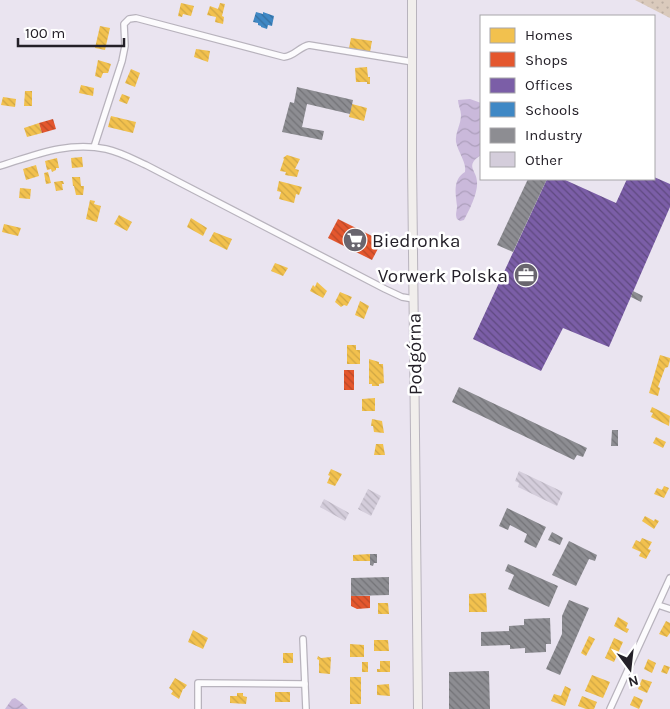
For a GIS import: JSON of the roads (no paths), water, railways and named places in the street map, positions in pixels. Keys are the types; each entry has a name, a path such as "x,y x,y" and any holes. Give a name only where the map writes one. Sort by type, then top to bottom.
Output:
{"main road":[{"name":"Podgórna","path":"412,0 418,709"}],"street":[{"path":"94,147 122,61 125,46 124,24 129,19 136,18 284,57 296,53 304,46 309,45 413,62"},
{"path":"0,166 60,148 80,146 108,149 146,165 385,289 402,297 414,299"},
{"path":"610,709 670,578"},
{"path":"658,605 670,609"},
{"path":"303,639 306,709"},
{"path":"198,709 198,683 305,684"}],"water":[{"path":"470,99 480,103 480,156 472,165 477,186 471,207 464,220 460,221 456,216 456,183 465,172 465,169 464,161 456,142 461,115 458,100"},
{"path":"15,698 28,709 5,709 12,699"}],"place":[{"name":"Biedronka","path":"355,240"},
{"name":"Vorwerk Polska","path":"526,275"}]}
